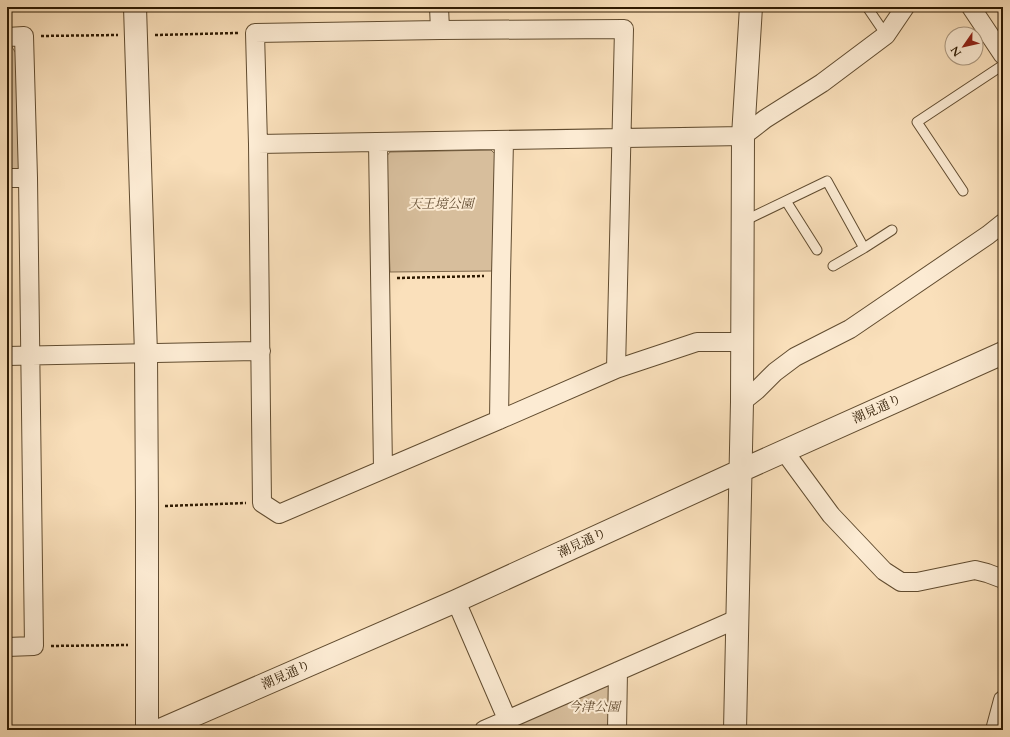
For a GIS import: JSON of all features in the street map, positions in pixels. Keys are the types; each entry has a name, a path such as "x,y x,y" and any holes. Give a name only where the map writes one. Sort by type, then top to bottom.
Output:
{"street":[{"path":"136,7 146,354 147,730"},
{"path":"439,7 440,30"},
{"path":"735,730 742,402 741,342 743,136 751,7"},
{"path":"258,144 743,136 765,119 822,84 886,35 905,7"},
{"path":"971,7 1003,55"},
{"path":"616,369 624,30 440,30 255,33 258,144 262,503 279,514 616,369 697,342 741,342"},
{"path":"7,37 24,36 28,178 34,646 7,647"},
{"path":"499,420 504,141"},
{"path":"378,142 384,469"},
{"path":"7,178 28,178"},
{"path":"742,402 757,390 775,372 795,357 850,329 988,235 1003,223"},
{"path":"7,356 261,351"},
{"name":"潮見通り","path":"160,730 456,601 1003,353"},
{"path":"784,451 831,515 884,571 901,582 917,582 974,570 1003,579"},
{"path":"456,601 507,725"},
{"path":"484,730 507,725 618,671 737,619"},
{"path":"617,730 618,671"},
{"path":"995,730 1003,700"}],"lane":[{"path":"867,7 886,35"},
{"path":"963,191 917,122 1003,65"},
{"path":"742,221 827,181 864,248"},
{"path":"786,200 816,250"},
{"path":"833,266 892,230"}],"path":[{"path":"380,279 501,276"},
{"path":"147,507 262,503"},
{"path":"34,646 147,645"}],"green space":[{"path":"7,47 12,47 17,55 20,168 13,173 7,173"},
{"name":"天王境公園","path":"491,150 496,155 493,271 390,272 386,157 390,152"},
{"name":"今津公園","path":"618,671 617,730 507,730"}]}
